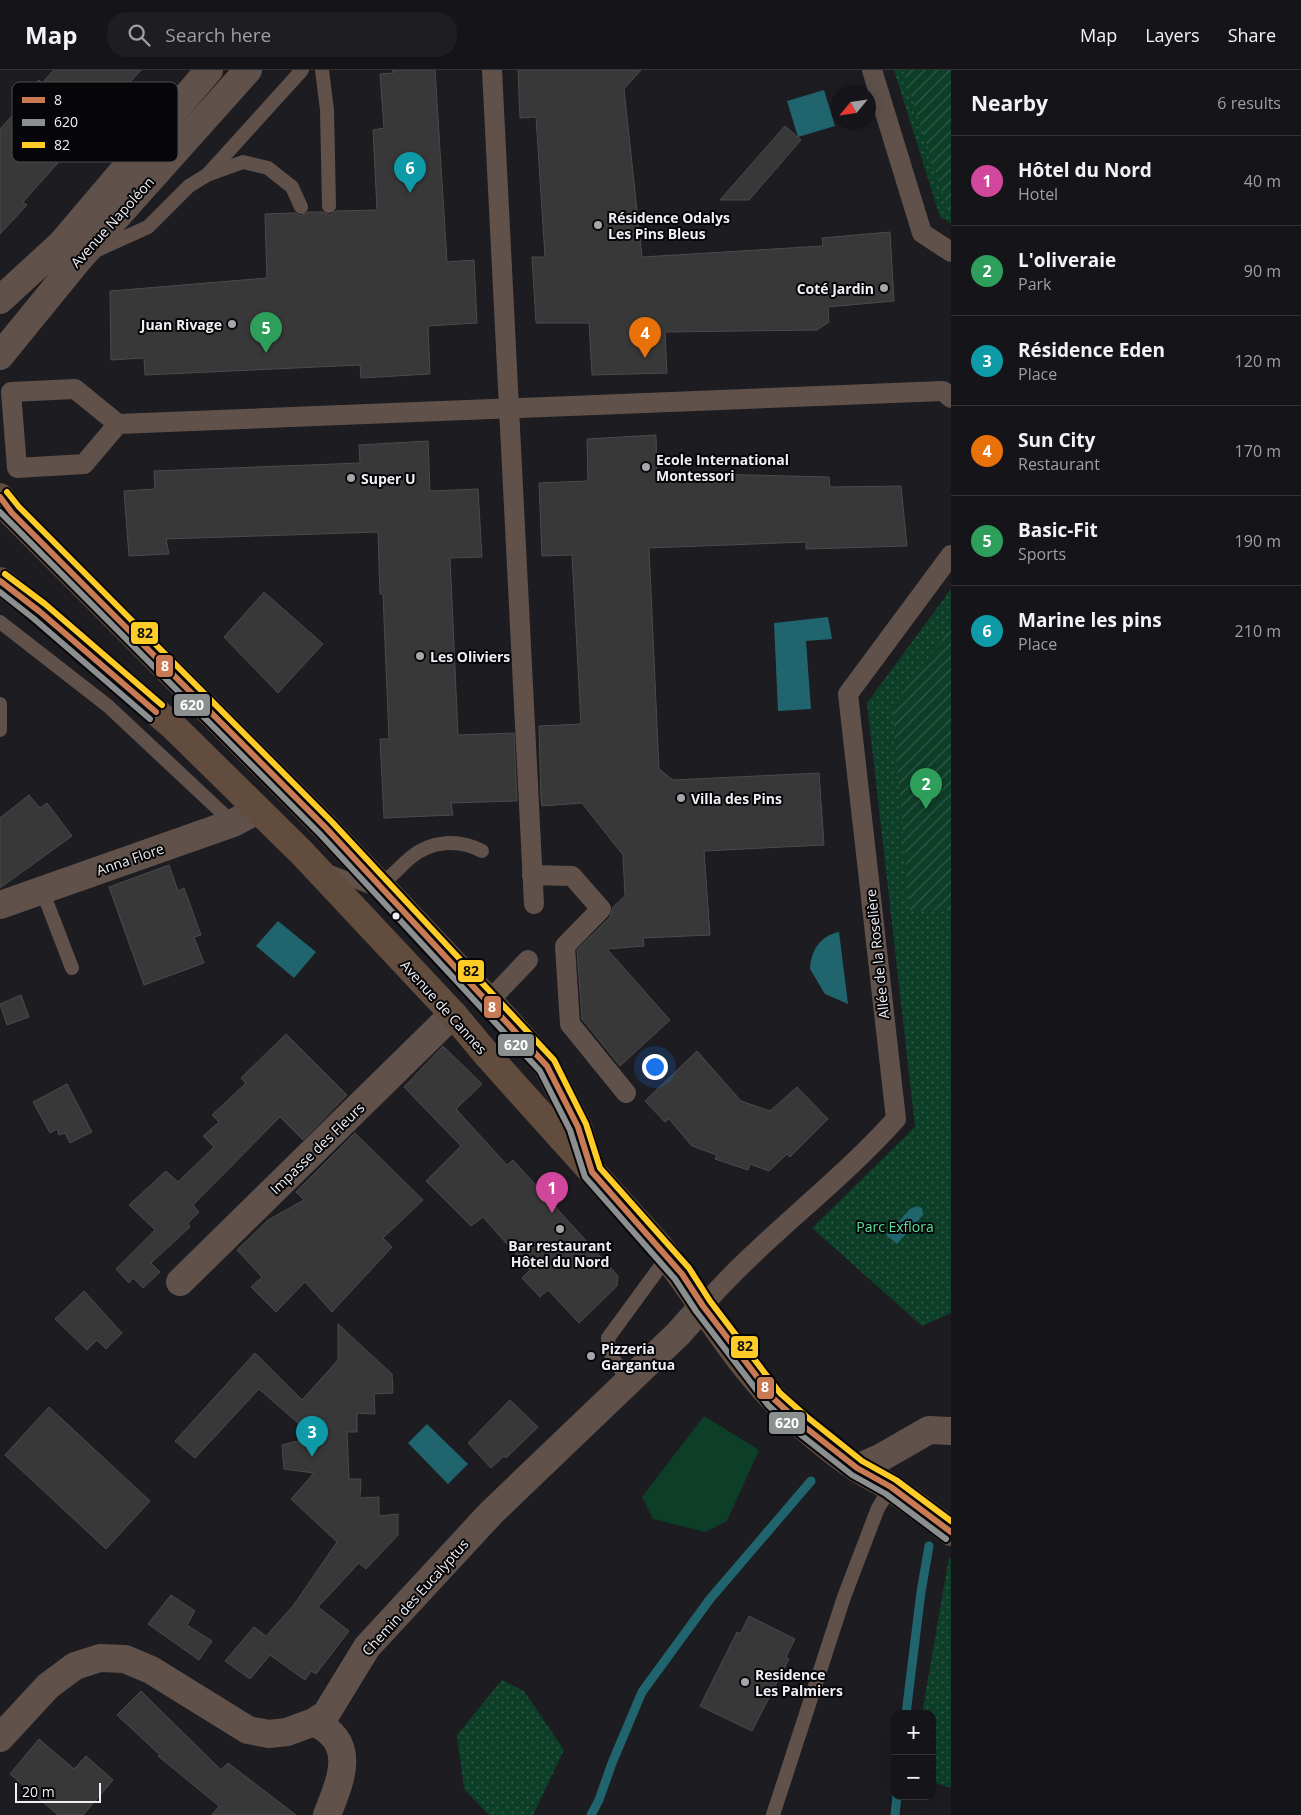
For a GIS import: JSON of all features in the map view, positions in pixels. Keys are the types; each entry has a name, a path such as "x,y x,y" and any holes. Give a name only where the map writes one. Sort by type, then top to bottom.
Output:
{"main road":[{"path":"0,497 12,513 320,821 489,1001 547,1066 578,1127 592,1172"},
{"name":"Avenue de Cannes","path":"1,586 39,610 175,728 312,863 453,1014 668,1256 703,1306 774,1399 801,1424 857,1468 891,1487 951,1532"}],"street":[{"name":"Avenue Napoléon","path":"178,106 209,70"},
{"name":"Avenue Napoléon","path":"178,148 248,70"},
{"path":"492,70 534,904"},
{"path":"872,70 922,233 951,252"},
{"name":"Avenue Napoléon","path":"0,300 61,244 131,162"},
{"name":"Avenue Napoléon","path":"0,356 79,259 166,162"},
{"path":"118,424 84,464 18,468 7,429 11,392 75,389 118,424 948,391"},
{"name":"Allée de la Roselière","path":"703,1306 730,1275 867,1152 896,1119 848,694 951,555"},
{"name":"Anna Flore","path":"0,905 234,823 258,810"},
{"path":"532,875 572,876 601,909 565,946 570,1024 626,1093"},
{"path":"489,1001 528,960"},
{"name":"Impasse des Fleurs","path":"180,1282 453,1014"},
{"name":"Chemin des Eucalyptus","path":"0,1738 48,1686 75,1666 100,1658 125,1659 151,1670 248,1730 269,1734 287,1732 314,1722 326,1714 367,1647 491,1513 628,1379 678,1334 703,1306"},
{"path":"857,1468 882,1457 929,1430 951,1431"},
{"path":"314,1722 326,1728 336,1737 343,1755 340,1782 327,1815"}],"lane":[{"path":"79,259 148,227 189,186 207,174 302,70"},
{"path":"322,70 327,110 329,206"},
{"path":"207,174 243,162 268,168 292,188 301,207"},
{"path":"0,622 108,706 234,823"},
{"path":"0,704 0,730"},
{"path":"379,884 391,878 411,857 438,842 470,845 482,851"},
{"name":"Avenue de Cannes","path":"312,863 345,879 370,887 379,884"},
{"path":"42,890 72,968"},
{"path":"628,1379 615,1363 608,1348 608,1338 668,1256"},
{"path":"773,1815 844,1597 878,1508 891,1487"}],"green space":[{"path":"894,70 951,70 951,223 940,217"},
{"path":"903,70 951,70 951,212 948,210"},
{"name":"Parc Exflora","path":"951,589 951,1313 922,1326 812,1228 915,1127 867,703"},
{"path":"951,628 951,910 910,911 892,707"},
{"path":"704,1416 759,1450 727,1521 705,1532 653,1519 642,1497"},
{"path":"949,1557 951,1559 951,1788 936,1783 936,1710 923,1710"},
{"path":"502,1680 524,1691 564,1750 533,1815 489,1815 464,1789 457,1735"}],"water":[{"path":"824,90 831,113 831,127 798,137 787,101"},
{"path":"828,617 832,639 806,641 811,709 778,711 774,623"},
{"path":"278,921 316,952 294,978 256,946"},
{"path":"839,932 848,1004 825,994 810,969 812,956 818,945 822,940"},
{"path":"917,1206 922,1208 923,1215 897,1244 886,1235 910,1209"},
{"path":"427,1424 468,1464 448,1484 408,1443"}],"building":[{"path":"54,70 141,70 130,82 43,82"},
{"path":"392,70 435,70 447,262 474,260 477,323 428,326 430,374 361,378 360,365 145,375 144,358 111,360 110,291 267,278 265,214 295,213 301,216 308,212 323,212 330,215 336,211 377,210 373,130 384,128 380,74 393,73"},
{"name":"Résidence Odalys Les Pins Bleus","path":"518,70 641,70 624,89 642,257 823,246 822,238 890,232 894,301 828,307 829,322 817,330 665,332 667,373 592,375 589,323 536,323 532,257 545,257 536,117 520,118"},
{"path":"12,116 12,162 59,162 23,202 27,205 0,234 0,129"},
{"path":"785,126 801,140 749,200 720,200"},
{"name":"Villa des Pins","path":"656,435 657,481 710,479 710,474 829,477 830,487 901,486 907,546 806,549 806,542 649,548 659,769 673,780 819,773 824,845 704,851 710,935 643,938 644,946 607,949 670,1020 620,1066 582,1019 577,950 610,917 613,907 625,896 623,855 582,803 542,806 541,800 539,726 581,724 572,555 542,556 539,483 588,481 587,439"},
{"name":"Les Oliviers","path":"428,441 430,491 478,489 482,557 450,558 458,735 514,733 517,801 451,803 453,815 384,818 380,739 389,739 383,594 380,594 378,532 166,539 169,554 129,556 124,491 155,489 154,471 360,463 359,445"},
{"path":"264,592 323,644 278,693 224,637"},
{"path":"29,795 40,808 47,803 72,836 0,888 0,818"},
{"path":"169,865 178,891 184,888 201,935 194,937 204,963 144,985 109,887"},
{"path":"21,995 29,1017 7,1025 0,1004"},
{"path":"286,1034 347,1095 303,1140 280,1117 193,1205 199,1212 188,1223 190,1227 151,1263 160,1272 143,1288 133,1278 129,1283 116,1269 155,1230 129,1205 166,1171 178,1182 214,1147 203,1136 219,1122 212,1115 246,1083 241,1078"},
{"path":"443,1046 482,1084 456,1109 507,1165 513,1160 618,1276 617,1286 579,1323 548,1290 540,1297 522,1278 530,1270 483,1217 471,1226 426,1181 461,1146 404,1087"},
{"path":"697,1051 741,1101 770,1111 797,1087 828,1119 790,1157 787,1154 769,1171 750,1164 748,1170 715,1159 717,1155 692,1146 669,1119 665,1122 645,1101"},
{"path":"67,1084 92,1132 70,1143 65,1133 59,1135 57,1129 50,1133 33,1102"},
{"path":"355,1133 423,1200 383,1238 392,1247 332,1312 305,1282 276,1312 251,1287 262,1277 237,1250 268,1220 304,1200 296,1192"},
{"path":"84,1291 122,1333 106,1349 97,1340 87,1350 55,1319"},
{"path":"338,1324 392,1374 393,1393 374,1394 375,1414 357,1413 357,1432 347,1432 349,1479 361,1479 360,1498 379,1497 379,1516 398,1514 398,1535 366,1569 359,1563 318,1607 349,1631 316,1674 311,1671 305,1680 270,1655 250,1679 225,1661 254,1627 266,1636 293,1606 337,1542 291,1499 314,1473 284,1469 282,1445 314,1437 259,1389 195,1458 175,1441 255,1353 302,1400 338,1360"},
{"path":"510,1400 538,1427 506,1458 504,1456 491,1468 468,1443"},
{"path":"49,1407 150,1501 106,1549 5,1455"},
{"path":"171,1595 195,1611 187,1625 212,1641 199,1660 148,1624"},
{"name":"Residence Les Palmiers","path":"749,1616 795,1639 786,1657 789,1659 752,1731 700,1706 737,1632 740,1634"},
{"path":"141,1691 221,1770 228,1763 296,1815 212,1815 219,1806 158,1756 160,1755 117,1715"},
{"path":"39,1739 74,1769 86,1756 113,1780 83,1815 58,1815 10,1774"}],"waterway":[{"path":"591,1815 599,1800 612,1763 642,1692 710,1599 811,1481"},
{"path":"906,1710 921,1592 929,1546"},
{"path":"895,1815 897,1800"}],"transit line":[{"name":"82","path":"7,492 19,507 332,822 554,1060 586,1124 600,1168 689,1268 710,1301 780,1393 862,1461 896,1480 951,1521"},
{"name":"8","path":"0,497 12,513 326,828 547,1066 578,1127 592,1172 682,1274 703,1306 774,1399 801,1424 857,1468 891,1487 951,1532"},
{"name":"620","path":"0,512 320,834 540,1071 570,1130 585,1177 675,1279 696,1311 768,1405 796,1431 852,1475 886,1494 946,1539"},
{"name":"82","path":"5,574 45,604 162,705"},
{"name":"8","path":"0,581 39,611 156,712"},
{"name":"620","path":"0,592 150,719"}],"place":[{"name":"Marine les pins","path":"410,193"},
{"name":"Résidence Odalys Les Pins Bleus","path":"598,225"},
{"name":"Coté Jardin","path":"884,288"},
{"name":"Juan Rivage","path":"232,324"},
{"name":"Basic-Fit","path":"266,353"},
{"name":"Sun City","path":"645,358"},
{"name":"Ecole International Montessori","path":"646,467"},
{"name":"Super U","path":"351,478"},
{"name":"Les Oliviers","path":"420,656"},
{"name":"Villa des Pins","path":"681,798"},
{"name":"L'oliveraie","path":"926,809"},
{"name":"Hôtel du Nord","path":"552,1213"},
{"name":"Bar restaurant Hôtel du Nord","path":"560,1229"},
{"name":"Pizzeria Gargantua","path":"591,1356"},
{"name":"Résidence Eden","path":"312,1457"},
{"name":"Residence Les Palmiers","path":"745,1682"}]}
